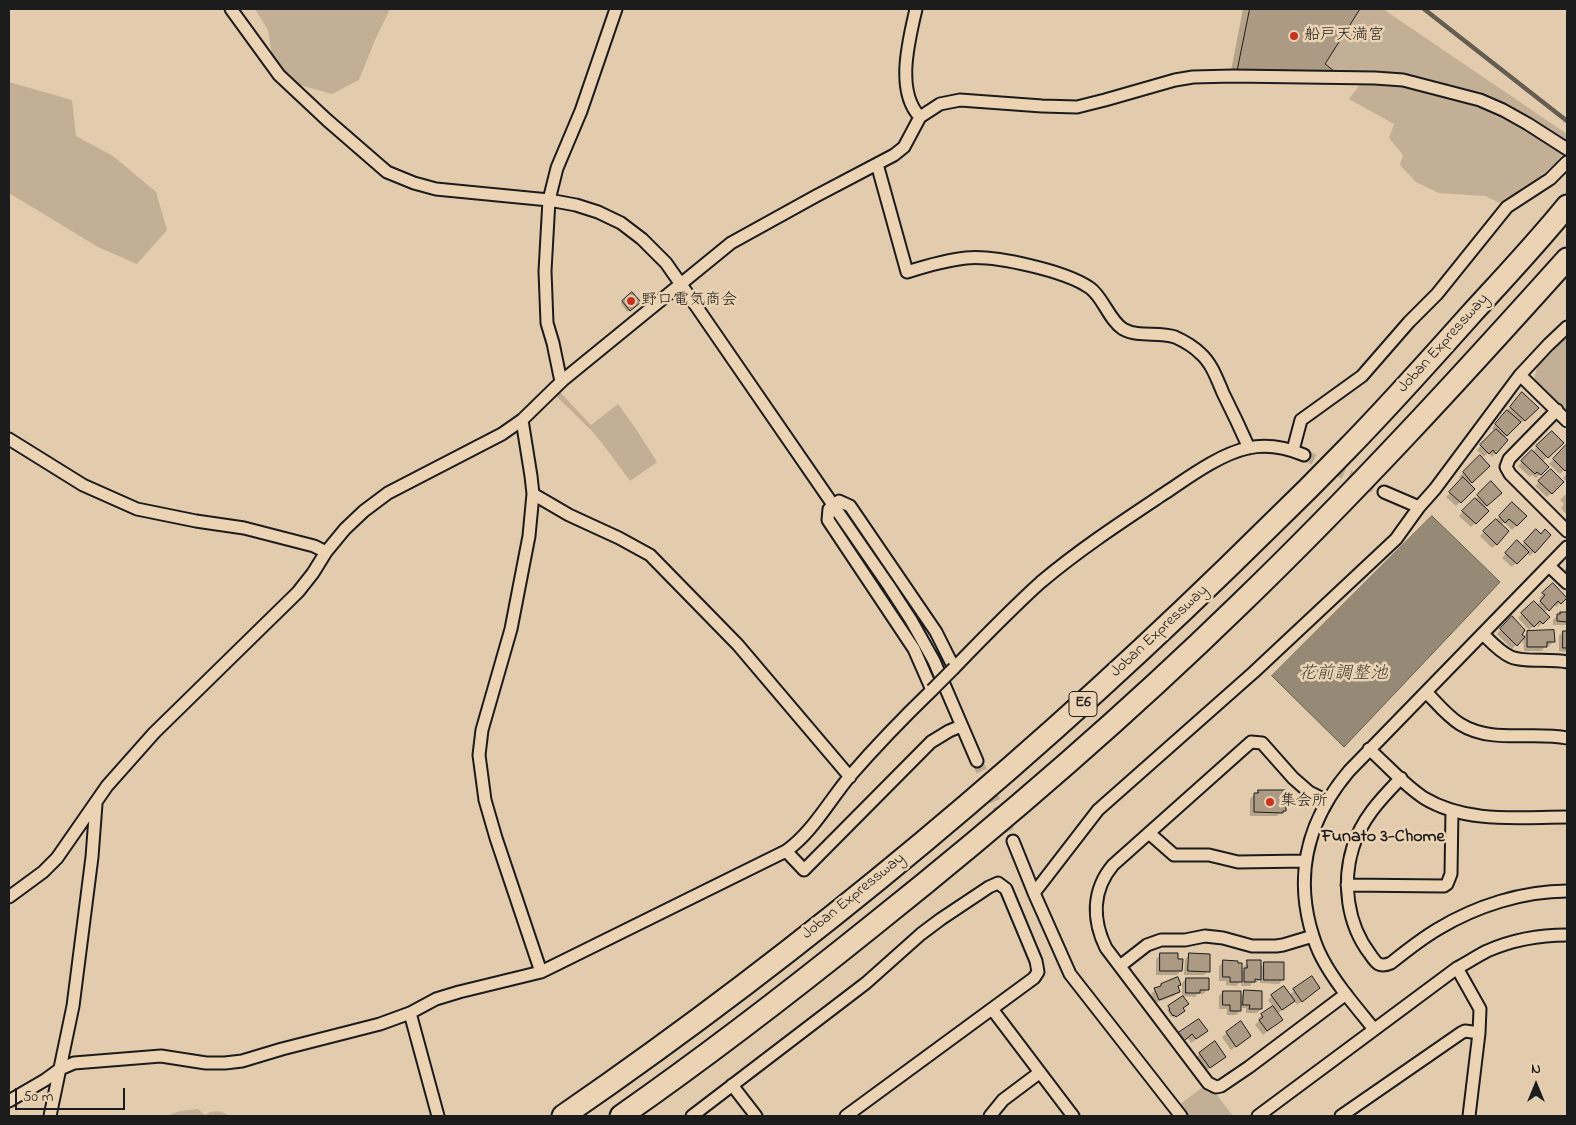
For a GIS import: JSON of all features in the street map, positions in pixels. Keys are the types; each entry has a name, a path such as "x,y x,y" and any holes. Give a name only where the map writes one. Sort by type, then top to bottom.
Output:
{"highway":[{"name":"Joban Expressway","path":"562,1116 683,1031 776,960 997,780 1099,690 1224,572 1348,448 1548,230 1567,206"},
{"name":"Joban Expressway","path":"621,1116 694,1066 860,936 1008,816 1115,721 1240,604 1375,468 1475,362 1567,259"}],"street":[{"path":"231,9 278,75 387,172 414,183 436,189 549,200 576,205 598,212 621,223 642,239 666,263 890,586 925,643 977,761"},
{"path":"564,380 560,377 554,343 547,323 546,271 549,200 557,168 581,111 616,9"},
{"path":"916,9 906,54 906,72 912,109 920,117"},
{"path":"9,898 43,872 57,858 107,786 154,733 298,592 326,552 364,511 388,493 502,434 522,420 564,380 731,244 894,155 904,147 920,117 940,104 960,100 1077,107 1193,77 1375,78 1404,80 1480,100 1504,110 1567,149"},
{"path":"1292,450 1301,420 1362,376 1437,294 1507,207 1550,179 1567,162"},
{"path":"877,164 907,272 943,262 967,258 994,259 1056,273 1077,280 1092,289 1122,328 1137,333 1175,337 1187,343 1201,354 1212,369 1250,448"},
{"path":"1034,893 1098,810 1203,718 1396,539 1520,375 1548,344 1567,327"},
{"path":"1520,375 1567,421"},
{"path":"1556,410 1509,459 1506,467 1510,474 1567,531"},
{"path":"522,420 533,494 528,536 511,629 482,730 479,755 485,800 540,972"},
{"path":"9,439 83,485 138,509 196,521 244,528 314,546 326,552"},
{"path":"9,1101 74,1062 145,1056 161,1056 206,1063 242,1061 380,1024 410,1014 436,999 540,972 786,851 798,843 850,777 906,715 998,623 1042,582 1087,546 1124,520 1225,456 1250,448 1274,447 1292,450 1304,455"},
{"path":"1384,492 1419,507"},
{"path":"533,494 570,515 650,555 744,652 850,777"},
{"path":"932,690 914,649 828,520 829,509 839,501 850,506 936,632 954,668"},
{"path":"1374,1029 1346,994 1322,958 1313,936 1306,910 1304,883 1305,861 1315,824 1327,801 1343,778 1369,749 1567,547"},
{"path":"1549,566 1567,583"},
{"path":"1483,634 1505,654 1513,658 1556,659 1567,662"},
{"path":"1426,692 1458,723 1470,729 1496,736 1554,736 1567,738"},
{"path":"786,851 804,870 931,742 948,731 961,726"},
{"path":"1327,801 1309,792 1292,778 1262,743 1251,742 1113,865 1104,876 1099,889 1096,911 1099,934 1106,948 1208,1083 1216,1086 1221,1086 1249,1067 1346,994"},
{"path":"1369,749 1425,798 1452,810 1480,817 1567,817"},
{"path":"1401,778 1376,804 1360,829 1349,860 1347,885 1354,926 1375,961 1384,966 1391,963 1439,928 1496,903 1553,891 1567,891"},
{"path":"50,1116 73,1006 92,857 96,802"},
{"path":"1347,885 1444,886 1447,884 1451,874 1452,810"},
{"path":"1149,833 1174,856 1209,855 1238,862 1305,861"},
{"path":"1013,841 1070,974 1181,1116"},
{"path":"692,1116 866,983 921,934 989,887 998,883 1006,889 1036,961 1038,972 1034,978 846,1116"},
{"path":"1258,1116 1457,968 1486,951 1529,938 1567,935"},
{"path":"1120,966 1147,945 1161,940 1185,940 1205,936 1223,938 1252,946 1276,946 1313,936"},
{"path":"1457,968 1480,1009 1469,1116"},
{"path":"992,1009 1073,1116"},
{"path":"410,1014 438,1116"},
{"path":"1341,1116 1460,1033 1465,1031 1479,1033"},
{"path":"990,1116 1003,1100 1039,1073"},
{"path":"732,1085 756,1116"}],"shaded area":[{"path":"257,9 390,9 359,80 332,94 296,84 273,62 268,30 256,11"},
{"path":"1360,9 1383,9 1567,134 1567,145 1562,154 1547,171 1500,203 1485,196 1439,193 1416,182 1400,165 1403,155 1389,138 1394,124 1349,99 1361,83 1338,74 1325,64"},
{"path":"9,82 72,100 76,136 113,156 156,192 167,230 137,264 98,247 9,193"},
{"path":"1567,337 1567,412 1534,380 1537,367"},
{"path":"558,390 591,425 618,404 657,462 630,481 591,430 554,394"},
{"path":"1203,1087 1208,1092 1217,1095 1233,1116 1189,1116 1180,1104"},
{"path":"198,1109 205,1115 218,1111 230,1116 166,1116 180,1111"}],"water":[{"name":"花前調整池","path":"1432,516 1500,582 1344,747 1272,676"}],"building":[{"name":"船戸天満宮","path":"1250,9 1360,9 1325,64 1338,74 1237,73"},
{"name":"野口電気商会","path":"632,292 641,302 630,311 622,301"},
{"path":"1522,392 1539,408 1525,421 1510,407"},
{"path":"1507,410 1521,422 1507,436 1495,424"},
{"path":"1496,429 1508,440 1496,454 1493,450 1489,454 1480,445"},
{"path":"1552,431 1564,443 1548,458 1536,446"},
{"path":"1566,445 1567,469 1565,471 1553,459"},
{"path":"1532,450 1549,467 1541,475 1537,472 1535,474 1521,461"},
{"path":"1480,455 1490,466 1472,483 1463,472"},
{"path":"1551,469 1564,482 1552,494 1538,481"},
{"path":"1463,477 1475,489 1461,503 1449,492"},
{"path":"1491,481 1502,493 1487,506 1477,495"},
{"path":"1475,498 1489,511 1476,524 1462,511"},
{"path":"1512,502 1527,516 1517,526 1509,519 1505,523 1499,516"},
{"path":"1496,519 1509,531 1497,545 1483,531"},
{"path":"1536,529 1541,534 1545,529 1551,535 1535,553 1524,542"},
{"path":"1517,540 1529,552 1517,564 1505,553"},
{"path":"1553,583 1567,598 1561,604 1558,601 1549,611 1540,601 1545,595 1542,593"},
{"path":"1534,601 1550,617 1543,624 1540,621 1534,627 1521,613"},
{"path":"1560,612 1567,612 1567,622 1557,621 1557,614 1560,614"},
{"path":"1512,616 1525,630 1522,635 1525,637 1517,646 1500,629"},
{"path":"1554,630 1555,642 1547,642 1547,647 1527,647 1527,631"},
{"path":"1563,631 1567,631 1567,648 1563,648"},
{"name":"集会所","path":"1258,790 1286,790 1286,811 1283,811 1283,813 1254,812 1254,793 1258,793"},
{"path":"1160,953 1178,953 1178,959 1183,959 1182,971 1160,971"},
{"path":"1189,953 1210,954 1210,972 1188,971"},
{"path":"1223,960 1242,963 1242,982 1230,982 1230,977 1223,977"},
{"path":"1247,960 1261,960 1261,980 1255,979 1255,982 1244,982 1244,968 1247,968"},
{"path":"1264,962 1284,962 1284,980 1264,980"},
{"path":"1312,976 1320,988 1302,1002 1293,989"},
{"path":"1178,977 1181,985 1178,986 1180,992 1159,1000 1154,988"},
{"path":"1186,978 1209,978 1209,990 1200,990 1200,993 1186,993"},
{"path":"1284,986 1295,1001 1282,1010 1271,995"},
{"path":"1244,990 1262,991 1262,1009 1249,1009 1250,1005 1243,1005"},
{"path":"1223,991 1241,991 1241,1011 1230,1011 1230,1005 1223,1005"},
{"path":"1183,996 1189,1004 1183,1008 1185,1011 1176,1017 1173,1016 1168,1006"},
{"path":"1273,1006 1283,1020 1267,1031 1259,1020 1263,1017 1261,1014"},
{"path":"1199,1019 1208,1031 1196,1039 1192,1034 1184,1041 1178,1033"},
{"path":"1241,1021 1251,1036 1236,1047 1226,1032"},
{"path":"1215,1041 1226,1057 1210,1068 1199,1053"}],"waterway":[{"path":"1424,9 1567,121"}],"tunnel":[{"path":"1304,455 1384,492"},
{"path":"977,761 1013,841"}],"place":[{"name":"船戸天満宮","path":"1294,36"},
{"name":"野口電気商会","path":"631,301"},
{"name":"集会所","path":"1270,802"}],"district":[{"name":"Funato 3-Chome","path":"1383,838"}]}
